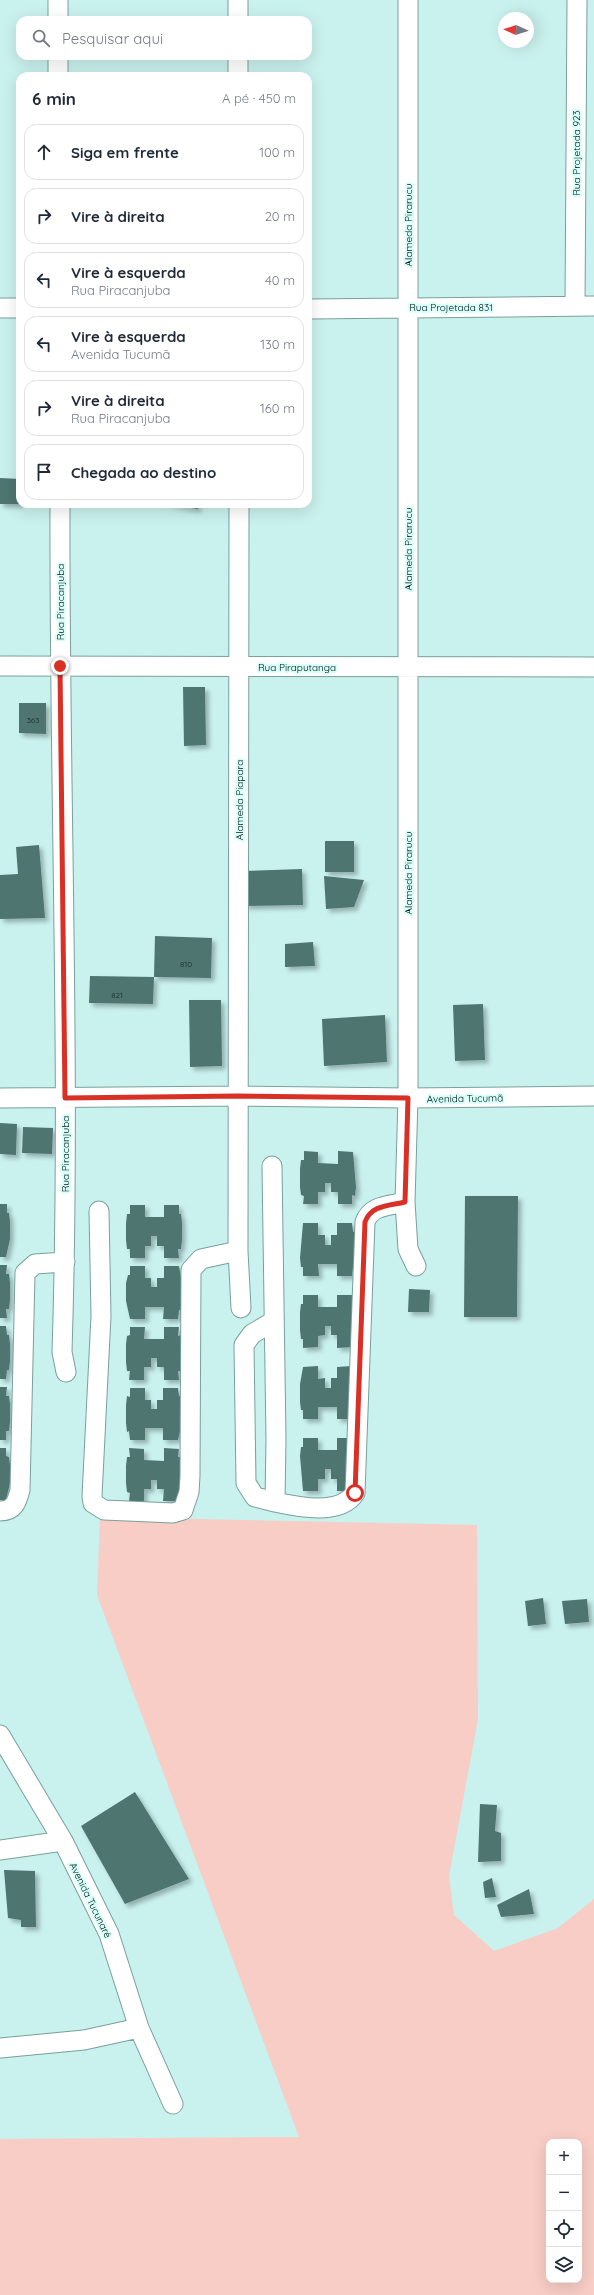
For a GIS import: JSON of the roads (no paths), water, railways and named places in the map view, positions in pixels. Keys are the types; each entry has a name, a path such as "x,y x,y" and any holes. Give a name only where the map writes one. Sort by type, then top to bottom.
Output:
{"street":[{"path":"58,0 58,16"},
{"path":"238,0 238,16"},
{"name":"Alameda Pirarucu","path":"408,0 408,1098"},
{"name":"Rua Projetada 923","path":"575,306 577,0"},
{"path":"58,60 58,72"},
{"path":"238,60 238,72"},
{"name":"Rua Projetada 831","path":"312,308 594,306"},
{"path":"0,308 16,308"},
{"name":"Rua Piracanjuba","path":"60,508 60,666 65,1098 65,1262 62,1352 66,1372"},
{"name":"Alameda Piapara","path":"239,508 238,1251 241,1308"},
{"name":"Rua Piraputanga","path":"0,666 594,667"},
{"name":"Avenida Tucumã","path":"0,1098 238,1096 408,1098 594,1096"},
{"path":"408,1098 405,1202 408,1249 416,1266"},
{"path":"272,1166 275,1502"},
{"path":"274,1321 252,1334 244,1345 246,1483 256,1497 275,1502 326,1508 340,1505 350,1501 355,1493 365,1222 372,1210 405,1202"},
{"path":"99,1211 101,1316 92,1496 93,1503 104,1510 173,1513 183,1510 187,1503 190,1476 191,1270 201,1259 238,1251"},
{"path":"0,1511 12,1508 17,1502 20,1490 25,1273 35,1264 65,1262"},
{"name":"Avenida Tucunaré","path":"0,1735 63,1841 109,1934 139,2028 174,2104"},
{"path":"0,1850 63,1841"},
{"path":"0,2048 84,2040 139,2028"}]}
